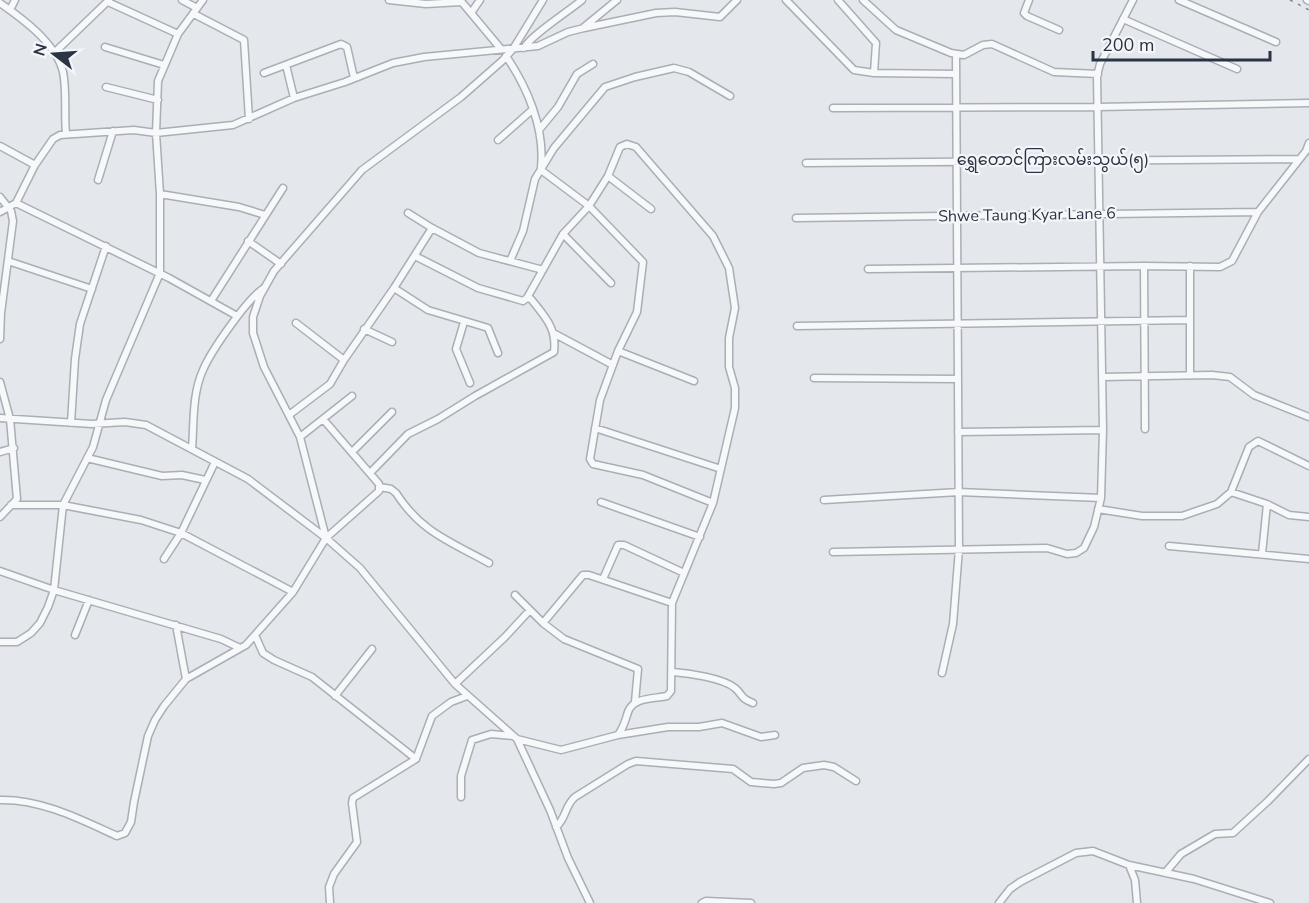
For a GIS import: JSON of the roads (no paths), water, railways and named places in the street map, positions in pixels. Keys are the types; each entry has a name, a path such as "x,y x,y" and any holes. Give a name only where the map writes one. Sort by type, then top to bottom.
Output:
{"street":[{"path":"10,10 15,0"},
{"path":"182,0 195,11 244,40 249,119"},
{"path":"0,642 18,642 35,628 48,607 54,590 63,505 93,447 106,400 160,273 160,195 156,134 158,81 178,34 203,0"},
{"path":"389,0 426,4 461,1 501,49"},
{"path":"471,13 480,0"},
{"path":"326,538 300,437 264,368 252,333 253,317 265,288 281,264 362,170 461,97 506,56 513,49 543,0"},
{"path":"525,48 527,42 582,0"},
{"path":"584,28 617,0"},
{"path":"0,212 16,203 35,165 53,139 66,134 134,130 156,134 233,125 294,98 393,63 424,57 538,46 568,32 656,13 675,12 720,17 737,0"},
{"path":"786,0 854,70 874,73 956,74"},
{"path":"838,0 876,43 874,73"},
{"path":"863,0 896,30 956,54 964,55 983,45 992,44 1054,72 1098,74"},
{"path":"1029,0 1024,13 1059,30"},
{"path":"833,552 1047,548 1067,554 1076,553 1084,548 1094,526 1101,498 1103,430 1098,74 1133,0"},
{"path":"1179,0 1276,42"},
{"path":"54,53 109,1 178,34"},
{"path":"0,3 44,40 54,53 62,71 66,134"},
{"path":"1123,19 1237,69"},
{"path":"264,73 327,49 344,45 354,78"},
{"path":"105,47 164,65"},
{"path":"942,673 953,624 959,549 956,54"},
{"path":"506,56 521,78 539,130 542,151 541,170"},
{"path":"539,130 558,107 577,74 593,64"},
{"path":"286,65 294,98"},
{"path":"510,261 523,231 532,191 541,170 554,148 605,87 674,68 689,72 730,96"},
{"path":"106,87 158,100"},
{"path":"833,108 1309,103"},
{"path":"498,140 532,110"},
{"path":"98,180 113,131"},
{"path":"868,269 1220,267 1227,265 1232,261 1258,212 1306,151 1309,143"},
{"path":"415,256 478,288 523,301 527,298 563,234 589,206 608,177 620,147 627,144 636,147 713,236 729,268 735,308 729,338 729,367 735,388 735,408 713,503 672,603 671,691 668,696 635,702 631,705 624,727 618,735"},
{"path":"0,146 35,165"},
{"name":"ရွှေတောင်ကြားလမ်းသွယ်(၅)","path":"807,163 1299,159"},
{"path":"541,170 589,206 643,262 636,312 618,351 600,400 590,453 593,464 643,475 713,503"},
{"path":"608,177 651,209"},
{"path":"211,301 283,188"},
{"path":"160,195 240,207 266,215"},
{"path":"0,197 13,214 0,339"},
{"path":"16,203 160,273 237,316"},
{"name":"Shwe Taung Kyar Lane 6","path":"796,218 1258,212"},
{"path":"408,213 479,253 543,270"},
{"path":"289,415 330,384 432,228"},
{"path":"563,234 611,283"},
{"path":"248,241 281,264"},
{"path":"71,423 75,359 80,324 106,246"},
{"path":"8,261 92,289"},
{"path":"1144,266 1145,429"},
{"path":"1190,266 1190,375"},
{"path":"192,449 194,409 203,370 237,316 258,292 265,288"},
{"path":"394,288 428,310 488,328 498,353"},
{"path":"369,472 408,434 554,352 555,334 549,322 531,299 527,298"},
{"path":"797,326 1190,320"},
{"path":"464,322 456,349 470,383"},
{"path":"296,323 344,360"},
{"path":"364,329 392,342"},
{"path":"555,334 613,365"},
{"path":"618,351 694,381"},
{"path":"1102,377 1230,376 1254,395 1309,417"},
{"path":"814,378 958,379"},
{"path":"0,382 10,419 14,448 16,499 0,517"},
{"path":"300,437 352,396"},
{"path":"352,452 392,412"},
{"path":"0,418 99,424 125,422 146,425 248,480 326,538 360,568 455,684 515,737 590,903"},
{"path":"323,419 380,487 392,489 417,521 429,531 489,563"},
{"path":"596,428 721,469"},
{"path":"958,432 1103,430"},
{"path":"1098,509 1142,516 1182,516 1217,504 1231,492 1249,447 1258,441 1309,466"},
{"path":"0,452 14,448"},
{"path":"87,458 162,476 182,475 206,480"},
{"path":"164,559 181,533 215,462"},
{"path":"0,800 14,800 70,814 117,836 125,833 131,822 148,736 155,720 186,679 246,645 293,592 326,538 379,491 380,487"},
{"path":"824,500 959,492 1101,498"},
{"path":"1231,492 1289,514 1309,517"},
{"path":"601,502 700,537"},
{"path":"1262,554 1267,504"},
{"path":"11,505 63,505 141,520 181,533 293,592"},
{"path":"603,579 618,545 624,544 684,573"},
{"path":"1169,546 1309,559"},
{"path":"0,571 54,590 221,639 240,648"},
{"path":"543,623 579,578 584,575 603,579 672,603"},
{"path":"515,595 543,623 564,639 638,669 635,702"},
{"path":"75,636 89,600"},
{"path":"455,684 530,610"},
{"path":"176,625 186,679"},
{"path":"255,635 263,653 312,677 416,759"},
{"path":"335,696 372,649"},
{"path":"673,672 724,682 735,688 740,696 753,704"},
{"path":"330,903 329,887 334,874 357,842 352,803 354,798 416,759 432,716 451,702 467,696"},
{"path":"461,797 461,776 472,740 480,736 491,734 515,737 561,750 618,735 668,727 699,727 722,723 761,737 775,735"},
{"path":"1165,873 1181,854 1215,834 1233,833 1309,759"},
{"path":"556,827 562,822 569,802 575,797 628,764 636,762 727,768 739,771 752,782 774,784 781,783 803,768 824,765 834,767 856,781"},
{"path":"999,903 1010,889 1020,882 1076,853 1093,851 1129,865 1194,879 1270,903"},
{"path":"1129,865 1135,880 1137,903"},
{"path":"702,903 706,901 751,903"}],"railway":[{"path":"1290,0 1309,10"}]}
